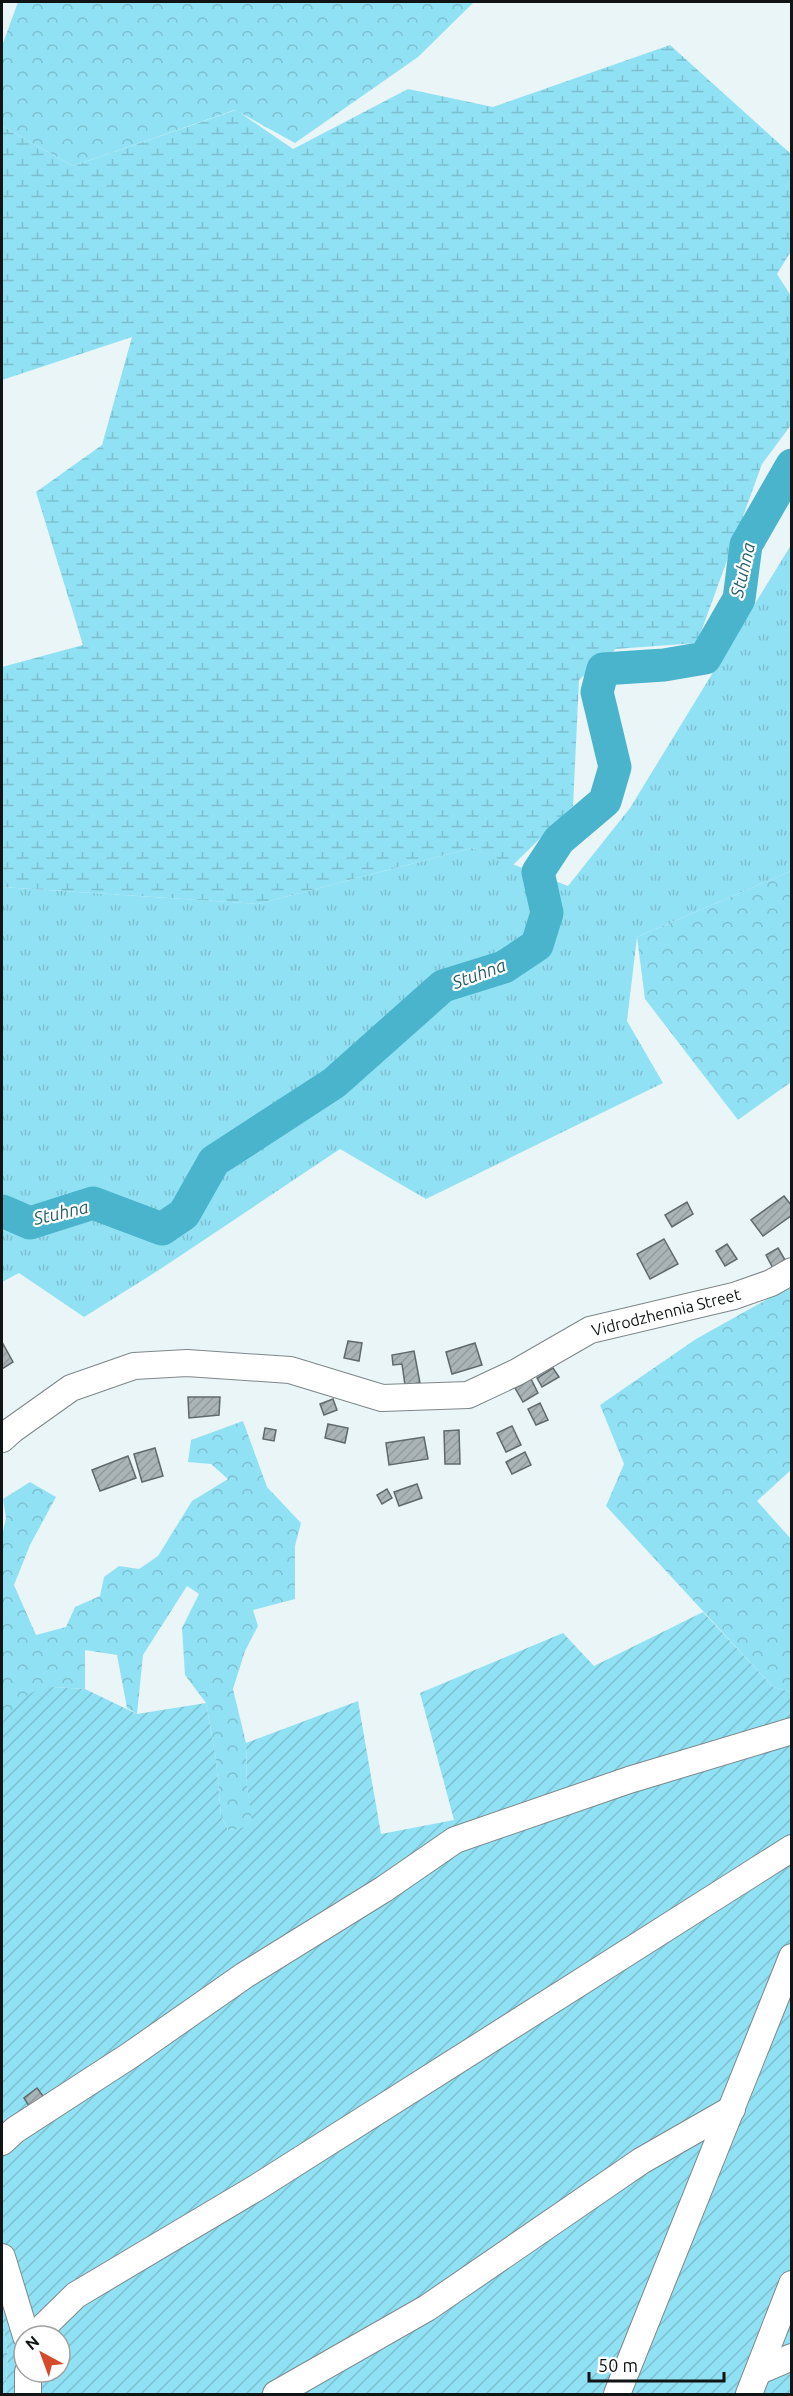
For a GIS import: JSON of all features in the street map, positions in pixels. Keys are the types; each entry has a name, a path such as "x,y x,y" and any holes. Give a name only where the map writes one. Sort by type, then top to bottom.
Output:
{"street":[{"name":"Vidrodzhennia Street","path":"2,1439 70,1388 134,1366 187,1363 290,1370 382,1398 468,1395 517,1372 590,1330 734,1296 771,1283 792,1271"},
{"path":"2,2142 15,2130 129,2056 245,1975 384,1889 455,1840 629,1780 792,1731"},
{"path":"46,2324 76,2295 256,2188 792,1848"},
{"path":"617,2394 792,1957"},
{"path":"276,2394 427,2308 641,2161 732,2109"},
{"path":"2,2257 22,2324"},
{"path":"749,2394 792,2284"},
{"path":"759,2371 792,2357"}],"green space":[{"path":"18,2 474,2 418,57 295,143 235,110 73,166 2,126 2,46"},
{"path":"670,45 791,154 791,251 777,274 791,296 791,425 762,464 697,643 616,649 579,680 573,806 513,865 472,848 258,904 2,887 2,667 83,645 36,492 102,445 132,337 2,380 2,126 73,166 236,110 293,149 408,89 493,107"},
{"path":"791,545 791,871 637,937 627,1021 663,1083 426,1199 340,1149 159,1270 84,1317 19,1273 2,1282 2,887 258,904 472,848 568,886 630,808"},
{"path":"791,871 791,1082 738,1120 645,999 637,937"},
{"path":"791,1286 791,1470 757,1501 791,1539 791,1692 773,1687 606,1506 624,1464 600,1405 696,1339"},
{"path":"243,1421 267,1487 301,1523 295,1546 295,1599 253,1610 258,1626 245,1651 233,1689 246,1743 247,1787 254,1827 228,1830 221,1816 216,1759 206,1703 185,1675 182,1628 199,1594 187,1586 143,1655 137,1714 127,1708 117,1655 85,1650 85,1689 54,1687 2,1723 2,1536 6,1518 3,1499 30,1482 56,1497 30,1545 14,1585 36,1635 66,1627 75,1607 100,1596 104,1577 119,1566 139,1569 158,1556 192,1501 228,1479 211,1464 188,1462 191,1440"},
{"path":"703,1612 773,1687 791,1692 791,2394 5,2394 8,2355 2,2319 2,1723 20,1699 37,1690 54,1687 85,1689 137,1714 206,1703 216,1759 221,1816 228,1830 253,1826 247,1787 246,1743 358,1701 381,1834 454,1820 420,1693 563,1633 594,1666"},
{"path":"2,2319 8,2355 5,2394 2,2394"}],"building":[{"path":"784,1196 792,1206 792,1215 763,1236 751,1220"},
{"path":"687,1202 693,1214 672,1227 665,1215"},
{"path":"664,1239 678,1264 650,1279 637,1254"},
{"path":"727,1244 737,1259 725,1266 716,1251"},
{"path":"778,1248 788,1265 775,1272 766,1255"},
{"path":"348,1341 362,1343 359,1361 344,1358"},
{"path":"2,1342 13,1362 2,1369"},
{"path":"475,1343 482,1365 452,1374 446,1352"},
{"path":"414,1351 420,1383 405,1385 402,1364 393,1365 392,1355"},
{"path":"553,1368 559,1377 542,1387 537,1378"},
{"path":"531,1379 538,1393 523,1402 515,1388"},
{"path":"188,1397 220,1397 219,1415 189,1418"},
{"path":"333,1399 337,1410 324,1415 320,1404"},
{"path":"540,1403 548,1420 536,1425 528,1409"},
{"path":"328,1424 348,1428 345,1443 325,1438"},
{"path":"512,1426 521,1445 506,1452 497,1433"},
{"path":"265,1428 276,1430 274,1441 263,1439"},
{"path":"459,1430 460,1464 445,1464 444,1431"},
{"path":"424,1437 428,1459 389,1465 386,1443"},
{"path":"155,1448 163,1476 142,1482 134,1454"},
{"path":"525,1452 531,1465 512,1474 506,1462"},
{"path":"128,1456 136,1478 100,1491 92,1470"},
{"path":"417,1484 422,1498 399,1506 394,1492"},
{"path":"387,1489 392,1498 382,1504 377,1495"},
{"path":"37,2088 43,2096 29,2106 24,2098"}],"waterway":[{"name":"Stuhna","path":"2,1211 30,1223 93,1203 162,1229 184,1214 214,1161 334,1083 443,986 504,967 537,945 547,913 538,872 559,840 605,801 615,767 597,692 603,669 664,665 705,658 739,599 746,545 792,465"}]}
